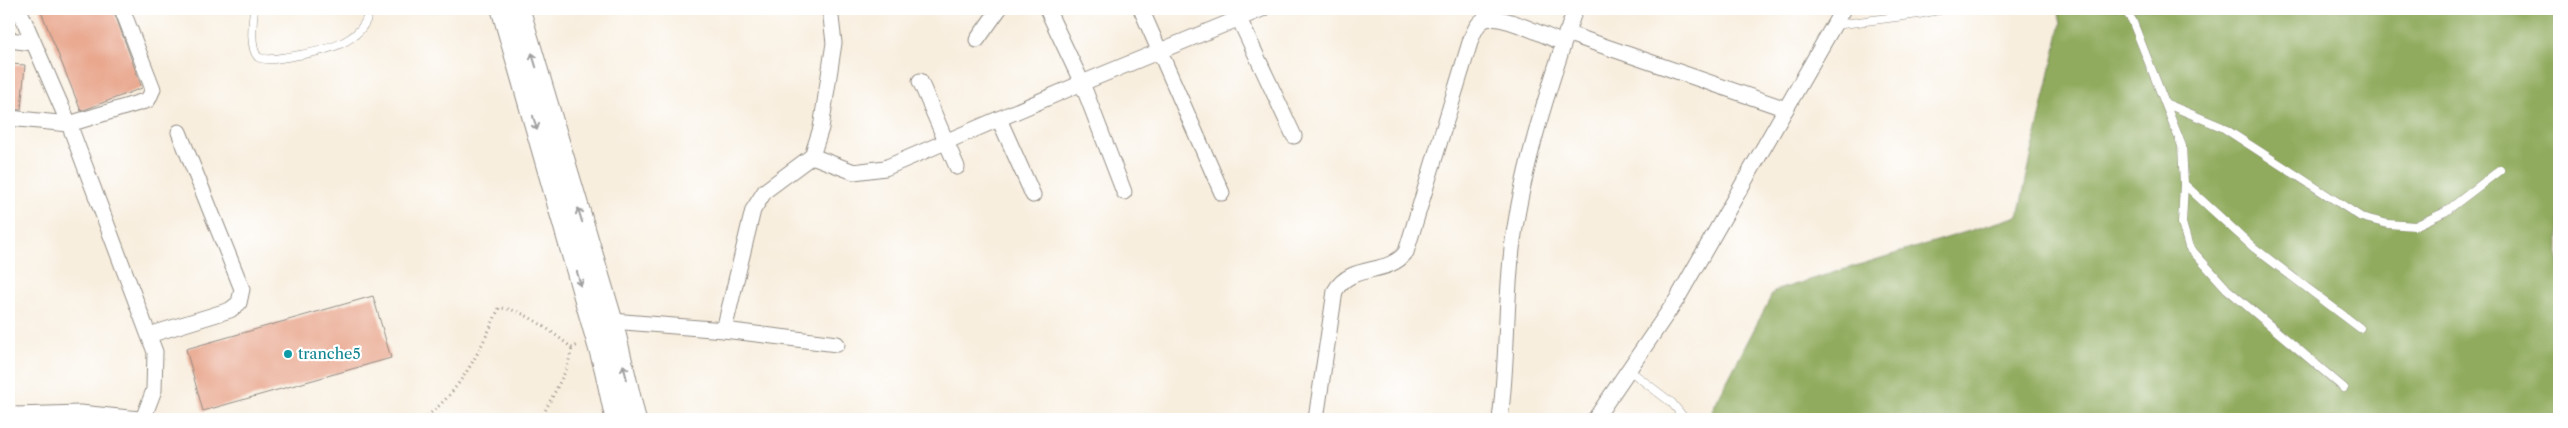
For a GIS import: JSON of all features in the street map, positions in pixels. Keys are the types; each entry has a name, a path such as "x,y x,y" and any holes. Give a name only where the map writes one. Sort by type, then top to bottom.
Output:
{"main road":[{"path":"502,9 596,336 616,419"},
{"path":"519,9 612,322 635,419"}],"street":[{"path":"19,9 69,124 154,352 154,390 143,419"},
{"path":"9,118 69,124 148,100 153,89 122,9"},
{"path":"724,330 753,210 765,191 812,156 821,128 834,43 830,9"},
{"path":"977,40 999,9"},
{"path":"1047,9 1082,83 1124,192"},
{"path":"1141,9 1222,193"},
{"path":"812,156 854,172 885,168 1159,52 1236,14 1262,9"},
{"path":"1500,419 1513,241 1520,200 1539,123 1564,38 1575,9"},
{"path":"1595,419 1677,299 1832,25 1843,9"},
{"path":"1316,419 1335,291 1340,281 1350,275 1394,264 1406,252 1471,39 1480,22 1481,11 1506,21 1786,109"},
{"path":"1236,14 1294,136"},
{"path":"9,40 33,43"},
{"path":"920,81 944,143 956,167"},
{"path":"999,119 1033,194"},
{"path":"148,335 230,310 239,303 242,289 179,132"},
{"path":"612,322 724,330 837,344"},
{"path":"9,413 16,416 80,413 139,419"}],"lane":[{"path":"254,9 252,32 255,51 258,57 268,59 296,56 330,46 357,35 364,26 369,9"},
{"path":"1832,25 1920,14 1944,9"},
{"path":"2124,9 2132,20 2167,104 2182,146 2184,184 2182,223 2189,247 2226,289 2344,388"},
{"path":"2167,104 2222,127 2361,217 2388,224 2415,226 2444,212 2500,170"},
{"path":"2184,184 2253,247 2360,328"},
{"path":"1629,370 1672,403 1685,419"}],"path":[{"path":"423,419 456,388 488,332 499,308 509,308 572,348"},
{"path":"572,348 596,336"},
{"path":"541,419 568,368 572,348"}],"green space":[{"path":"2058,9 2559,9 2559,419 1718,419 1712,410 1774,291 2018,216 2061,23"}],"building":[{"path":"40,9 113,9 142,88 81,111"},
{"path":"9,64 25,65 21,110 9,109"},
{"name":"tranche5","path":"373,296 391,358 203,411 186,349"}],"place":[{"name":"tranche5","path":"288,354"}]}
